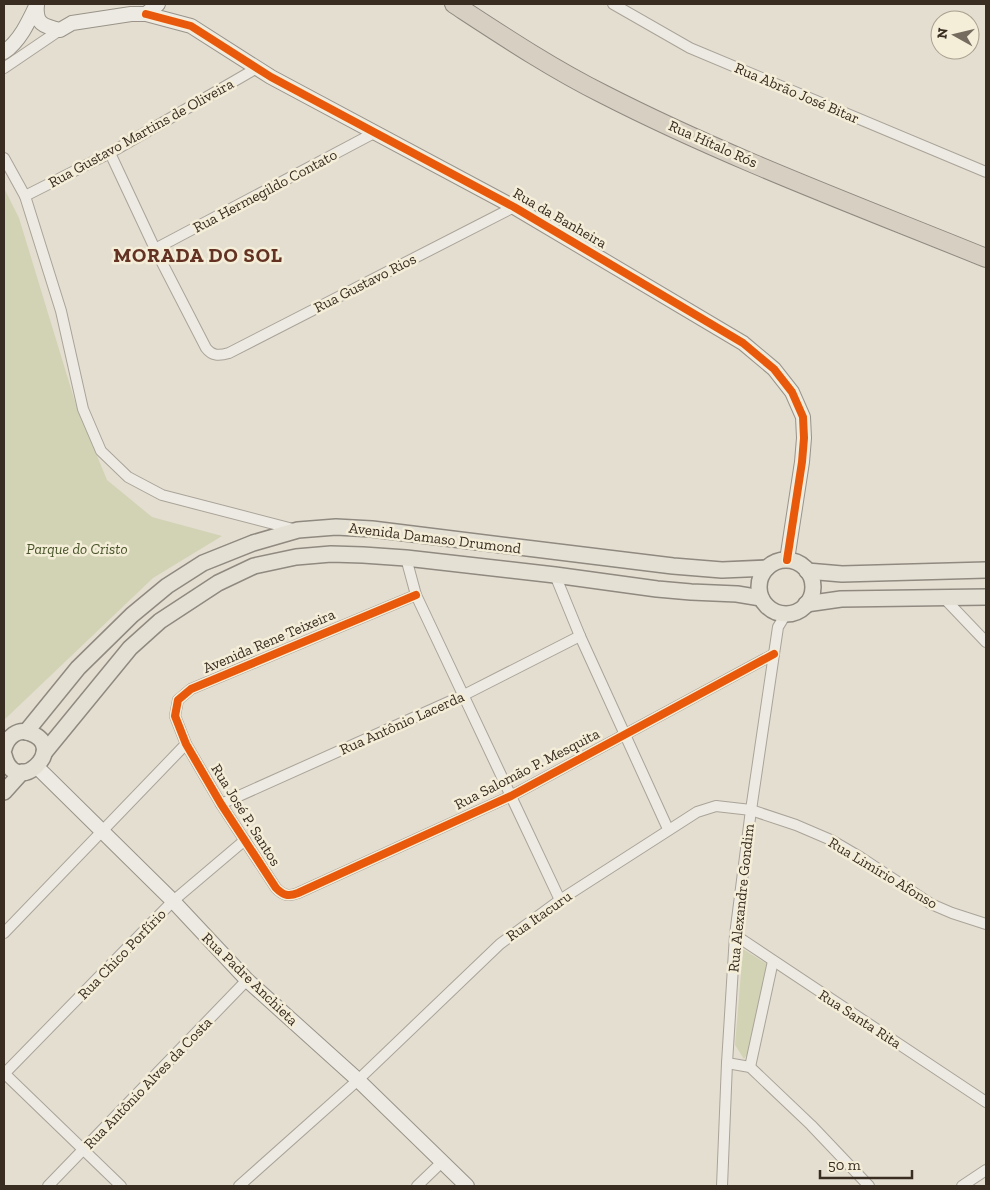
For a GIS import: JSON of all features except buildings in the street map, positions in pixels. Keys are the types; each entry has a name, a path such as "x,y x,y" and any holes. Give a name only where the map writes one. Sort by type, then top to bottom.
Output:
{"highway":[{"name":"Rua Hítalo Rós","path":"454,4 533,56 603,94 801,183 986,258"}],"main road":[{"name":"Avenida Damaso Drumond","path":"4,749 10,737 20,732 26,732 78,668 132,615 167,586 203,563 253,543 298,530 336,527 372,529 672,566 722,570 767,568"},
{"name":"Avenida Damaso Drumond","path":"37,767 44,753 130,648 160,621 218,583 254,566 296,556 331,554 406,558 666,590 737,594 762,598"},
{"path":"787,560 802,565 807,570 812,591 806,604 801,609 786,614 771,609 762,598 760,579 767,568 773,563 787,560"},
{"path":"807,570 842,574 986,570"},
{"path":"806,604 841,599 986,597"},
{"path":"26,732 37,737 44,753"},
{"path":"4,755 6,763 11,768 22,772 28,772 37,767"},
{"path":"4,792 22,772"}],"street":[{"path":"38,4 36,14 39,22 46,27 60,30"},
{"path":"4,52 24,29 38,4"},
{"path":"146,14 158,4"},
{"name":"Rua Abrão José Bitar","path":"613,4 690,48 986,172"},
{"name":"Rua da Banheira","path":"60,30 72,23 131,14 146,14 191,26 257,68 374,133 514,206 743,343 774,369 792,392 803,417 804,438 801,472 787,560"},
{"path":"4,68 60,30"},
{"name":"Rua Gustavo Martins de Oliveira","path":"25,196 110,153 257,68"},
{"name":"Rua Hermegildo Contato","path":"155,248 374,133"},
{"path":"110,153 155,248"},
{"path":"4,158 25,196 61,311 83,408 101,451 128,477 162,496 298,530"},
{"name":"Rua Gustavo Rios","path":"155,248 206,348 215,355 229,353 514,206"},
{"path":"406,558 416,595 560,900"},
{"path":"555,575 580,636 668,829"},
{"name":"Avenida Rene Teixeira","path":"186,744 175,716 178,700 191,689 416,595"},
{"path":"944,598 986,642"},
{"name":"Rua Alexandre Gondim","path":"722,1186 735,935 778,627 786,614"},
{"name":"Rua Antônio Lacerda","path":"221,804 464,695 580,636"},
{"name":"Rua Salomão P. Mesquita","path":"287,896 298,894 510,796 774,654"},
{"path":"4,933 186,744"},
{"name":"Rua José P. Santos","path":"186,744 221,804 276,888 287,896"},
{"name":"Rua Padre Anchieta","path":"37,767 173,901 247,980 358,1080 467,1186"},
{"name":"Rua Itacuru","path":"240,1186 358,1080 500,944 560,900 697,812 716,806 751,810"},
{"name":"Rua Limírio Afonso","path":"751,810 796,825 831,840 931,904 986,924"},
{"name":"Rua Chico Porfírio","path":"4,1074 173,901 245,840"},
{"name":"Rua Santa Rita","path":"735,935 986,1102"},
{"path":"750,1067 773,961"},
{"name":"Rua Antônio Alves da Costa","path":"48,1186 247,980"},
{"path":"727,1063 750,1067 812,1125 869,1186"},
{"path":"4,1074 121,1186"},
{"path":"417,1186 442,1162"},
{"path":"962,1186 986,1170"}],"green space":[{"name":"Parque do Cristo","path":"4,188 19,218 76,405 107,480 152,517 222,536 153,578 4,720"},
{"path":"743,949 767,964 748,1053 744,1059 735,1045"}],"cycle path":[{"path":"146,14 191,26 271,77 514,207 743,343 774,369 792,392 803,417 802,462 787,560"},
{"path":"416,595 191,689 178,700 175,716 186,744 221,804 276,888 283,894 291,895 298,893 511,796 774,654"}],"district":[{"name":"MORADA DO SOL","path":"198,255"}]}
